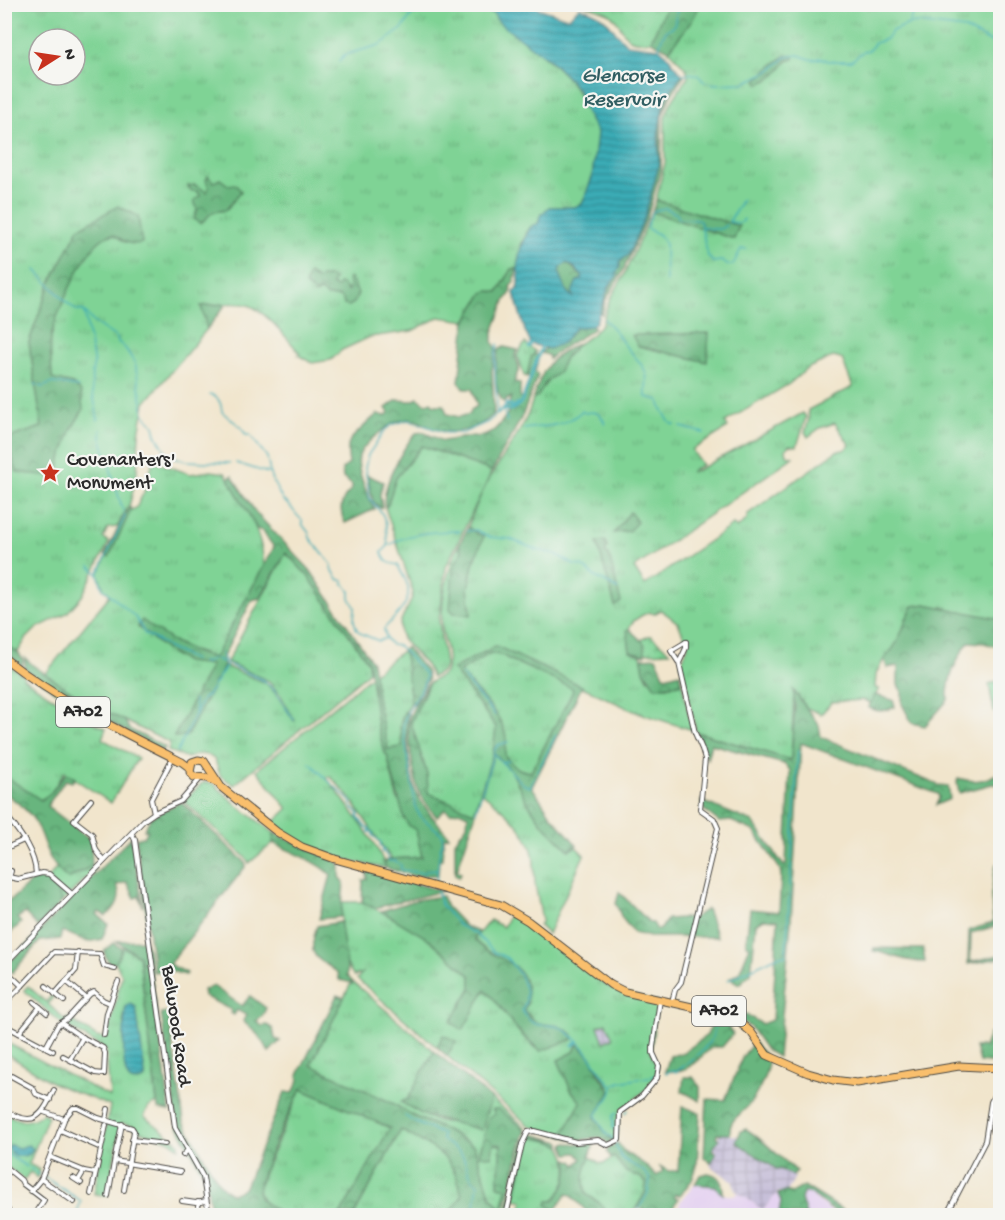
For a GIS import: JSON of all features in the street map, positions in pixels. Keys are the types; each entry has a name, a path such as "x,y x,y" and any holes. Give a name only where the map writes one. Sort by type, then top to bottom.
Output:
{"highway":[{"name":"A702","path":"4,658 87,714 182,762 202,778 212,779 277,832 302,847 484,899 515,912 611,985 625,992 732,1016 751,1032 766,1055 808,1073 839,1082 858,1083 959,1066 1000,1068"},
{"name":"A702","path":"191,769 201,760 207,763 218,783"},
{"path":"202,778 208,774 209,768"}],"street":[{"path":"672,1002 675,990 681,982 718,828 714,819 700,809 705,759 695,733 679,663 671,651 686,642 686,648 679,663"},
{"path":"154,813 151,799 171,761"},
{"path":"190,790 191,769"},
{"path":"22,986 4,967 144,820 181,801 202,778"},
{"path":"91,800 74,820 92,834 93,844 104,861"},
{"path":"8,818 24,840 34,862 36,874"},
{"name":"Belwood Road","path":"132,834 135,840 173,1120 176,1132 203,1177 209,1215"},
{"path":"4,849 24,840"},
{"path":"7,877 11,871"},
{"path":"7,877 24,878 36,874 49,874 72,894"},
{"path":"4,1004 54,952 100,954 104,966 115,969"},
{"path":"55,994 77,968 78,952"},
{"path":"66,981 86,998"},
{"path":"105,1035 110,1002 118,982"},
{"path":"46,986 64,1001"},
{"path":"46,1047 61,1023 90,993 110,1002"},
{"path":"506,1215 522,1144 528,1132 534,1131 576,1142 598,1140 608,1145 615,1142 620,1134 620,1112 642,1096 657,1078 659,1070 652,1047 660,1000"},
{"path":"34,1002 47,1013"},
{"path":"20,1033 40,1007"},
{"path":"61,1023 104,1050 104,1074 95,1073 63,1056"},
{"path":"4,1025 53,1051"},
{"path":"69,1060 83,1037"},
{"path":"4,1072 33,1088 36,1094 50,1100"},
{"path":"946,1215 984,1140 991,1102 1000,1082"},
{"path":"4,1110 27,1120 44,1112 54,1090"},
{"path":"31,1191 41,1179 64,1119 75,1107 106,1123 133,1129 124,1190"},
{"path":"91,1194 108,1109"},
{"path":"44,1112 64,1119"},
{"path":"108,1196 123,1125"},
{"path":"60,1130 101,1148"},
{"path":"132,1140 163,1142"},
{"path":"183,1155 188,1150"},
{"path":"50,1157 84,1171 95,1173"},
{"path":"115,1161 180,1172"},
{"path":"4,1166 44,1200 33,1215"},
{"path":"77,1181 84,1171"},
{"path":"41,1179 74,1202"},
{"path":"182,1201 206,1201"},
{"path":"198,1202 199,1215"}],"shaded area":[{"path":"607,1023 613,1039 603,1042 598,1026"},
{"path":"720,1133 737,1136 795,1177 785,1196 778,1192 763,1210 735,1190 733,1182 710,1165 717,1153 713,1148"},
{"path":"695,1184 716,1186 723,1194 735,1196 738,1192 763,1210 777,1193 781,1201 779,1215 676,1216 680,1202"},
{"path":"804,1191 836,1215 805,1215 801,1199"}],"green space":[{"path":"5,5 468,5 475,10 482,9 494,14 501,24 541,54 570,82 597,131 594,169 588,191 581,204 571,207 549,207 538,224 529,229 521,245 517,269 512,269 498,292 483,293 466,321 439,317 412,331 370,337 342,350 331,360 312,363 298,355 300,353 269,319 248,305 237,303 201,306 207,329 145,403 139,433 137,474 130,503 117,527 108,528 103,538 109,542 82,596 67,613 37,628 18,652 5,646","holes":["195,185 206,192 209,187 228,185 241,191 226,210 213,212","129,211 137,217 139,229 124,242 119,237 108,235 91,250 82,263 59,310 52,333 50,350 52,380 83,410 72,428 61,459 17,472 6,439 42,427 29,342 49,286 79,228","309,274 337,289 343,288 347,291 349,288 343,300 339,297 327,296"]},
{"path":"584,5 667,5 651,41 641,41 633,40 625,35 611,15"},
{"path":"667,5 700,5 691,22 669,50 651,41"},
{"path":"700,5 1000,5 1000,619 925,604 906,618 903,632 894,650 884,659 876,674 875,688 879,689 871,703 863,700 832,702 821,714 807,708 794,691 791,760 696,732 681,664 688,646 678,623 661,610 654,614 649,612 632,623 628,637 630,651 641,655 648,679 666,687 682,683 692,730 636,712 495,646 453,669 496,727 495,746 474,812 428,793 427,774 411,723 429,683 445,673 447,667 442,607 448,574 459,545 462,551 453,569 471,614 468,588 477,556 478,534 468,527 480,497 526,419 533,398 537,397 548,380 558,373 566,356 579,343 592,335 602,323 609,301 624,275 652,212 734,239 739,227 656,200 665,163 665,117 688,76 687,70 669,50 691,22","holes":["833,357 842,359 853,387 808,410 809,419 805,432 808,437 820,428 835,423 850,445 844,450 837,451 748,514 747,519 737,528 733,525 645,585 634,568 793,457 787,455 786,449 789,445 797,446 806,417 803,413 696,471 690,472 702,465 692,450 728,428 725,422 789,384 808,368","597,542 607,547 605,553 615,605"]},
{"path":"788,55 794,56 794,59 787,61 776,75 760,84 757,80 775,63"},
{"path":"681,75 684,75 670,97 662,116 661,170 647,218 621,275 605,301 602,314 600,312 603,302 617,276 619,262 628,255 645,216 659,165 660,119 669,93"},
{"path":"208,176 214,182 220,179 228,185 235,184 241,191 226,210 213,212 201,223 194,219 197,210 194,200 201,196 197,191 191,191 188,186 195,185 207,192"},
{"path":"656,200 739,226 734,239 652,212"},
{"path":"118,206 138,216 142,243 128,243 113,235 100,241 82,264 74,279 52,333 50,350 52,379 73,384 81,392 83,410 72,428 61,459 58,477 17,472 6,439 42,427 29,342 49,286 79,228"},
{"path":"567,263 583,277 577,281 574,297 567,292 559,271"},
{"path":"512,269 517,269 514,282 510,287 512,291 505,301 493,332 493,342 496,348 492,371 494,414 474,428 458,432 434,429 416,420 408,419 394,423 382,431 361,451 358,463 361,478 375,509 345,523 342,505 352,485 343,478 342,469 349,464 350,440 372,419 378,414 385,416 389,413 386,408 397,400 412,401 418,398 426,404 431,402 434,405 444,405 447,414 459,417 470,414 471,410 477,406 472,389 464,389 459,382 466,321 483,293 498,292"},
{"path":"309,273 317,280 321,277 331,277 334,280 332,285 337,288 339,284 342,284 347,291 348,278 351,279 358,293 354,303 349,306 344,305 343,300 339,297 327,297 321,291 315,294 305,285"},
{"path":"226,304 207,329 201,306"},
{"path":"592,325 594,328 549,359 548,355 541,353 567,336 574,328"},
{"path":"709,333 707,362 638,346 632,335"},
{"path":"525,343 536,352 531,357 527,377 524,376 517,355"},
{"path":"579,343 566,356 558,373 548,380 537,397 533,398 544,371 554,358"},
{"path":"504,347 518,350 515,354 519,369 514,382 520,383 520,397 524,398 531,378 527,377 531,357 534,354 539,356 535,372 538,375 522,417 492,471 422,446 396,478 385,507 384,499 389,479 399,458 416,433 423,432 443,441 479,437 490,433 502,421 509,411 507,409 511,397 503,402 496,383 498,350"},
{"path":"422,446 492,471 446,567 439,620 445,665 443,671 432,677 426,665 402,639 401,620 412,599 413,592 385,507 396,478"},
{"path":"153,461 190,474 211,471 225,473 239,494 256,529 264,566 214,658 176,643 142,620 138,627 170,653 186,662 212,665 174,737 187,735 224,666 266,683 295,721 281,696 269,681 227,662 286,553 308,576 368,662 370,670 234,785 220,775 215,760 208,755 199,754 188,758 168,751 170,743 90,704 45,674 110,595 104,589 98,574 124,522 131,510 136,508 144,492"},
{"path":"367,475 383,482 380,495 382,507 380,508 373,501"},
{"path":"232,476 256,513 310,570 372,662 388,749 402,747 400,725 404,712 408,714 407,731 414,787 424,805 449,836 444,837 438,875 414,876 385,868 385,861 391,859 422,857 416,830 409,826 404,818 377,725 368,662 308,576 286,553 260,598 252,600 222,659 224,666 187,736 174,737 211,665 186,662 170,653 138,627 142,620 176,643 214,658 274,547 262,531 257,529 228,478"},
{"path":"130,507 131,510 109,557 105,555"},
{"path":"630,512 637,522 629,531 614,533"},
{"path":"468,527 484,536 473,564 468,588 471,615 454,613 450,609 453,569 462,551 459,545"},
{"path":"605,541 607,547 605,553 609,555 621,602 615,606 597,542"},
{"path":"925,604 1000,619 1000,655 998,647 969,642 953,670 948,700 925,726 912,723 902,704 902,692 898,685 898,666 887,668 884,659 898,640 913,606"},
{"path":"629,629 644,643 645,655 630,651 627,630"},
{"path":"648,636 670,652 645,653 644,643 641,640"},
{"path":"5,646 18,652 23,660 22,666 5,651"},
{"path":"496,646 582,686 532,787 551,815 577,845 569,850 541,822 526,800 512,772 493,752 496,727 453,669","holes":["491,653 504,656 572,688 573,691 531,772 516,767 505,756 506,737 499,719 460,671"]},
{"path":"406,647 426,671 428,679 414,704 411,702 405,655 402,651"},
{"path":"402,651 405,655 411,702 401,724 402,747 388,749 374,673"},
{"path":"491,653 504,656 572,687 573,691 531,772 516,767 504,756 506,737 499,718 460,671"},
{"path":"656,657 665,677 680,673 682,683 655,687 644,670 642,658"},
{"path":"25,658 90,704 125,721 129,729 165,747 163,751 61,696 25,669"},
{"path":"4,661 24,676 23,678 85,719 106,728 102,739 138,758 111,803 65,771 50,794 40,800 5,776 4,724 7,721 4,718"},
{"path":"371,676 377,725 397,798 416,829 422,857 391,859 351,799 330,776 327,778 378,849 385,868 355,862 311,847 273,823 288,809 257,770"},
{"path":"1000,680 1000,714 994,712 989,684"},
{"path":"429,682 411,723 427,774 428,793 476,813 457,871 461,873 459,877 455,875 455,841 467,825 468,815 459,811 450,813 445,809 437,817 420,794 413,766 409,720"},
{"path":"793,690 819,725 821,737 938,785 948,786 950,799 936,805 938,794 801,743 791,922 778,1057 766,1050 751,1028 726,1010 729,1005 762,1024 772,1020 778,920 764,919 756,924 751,973 739,984 730,978 739,973 750,946 746,944 750,909 779,912 780,869 754,831 731,821 719,822 702,808 701,801 753,822 784,866 786,865 790,770 784,764 711,744 707,759 696,732 791,760 795,705"},
{"path":"875,695 893,700 895,707 882,711 868,707"},
{"path":"494,754 512,772 526,800 541,822 569,850 576,847 584,855 548,934 539,925 542,921 535,883 533,854 528,841 511,818 482,793"},
{"path":"1000,772 1000,785 992,784 959,793 958,778 980,780"},
{"path":"66,773 75,778 72,782 65,780 47,806 91,840 92,866 68,879 51,859 33,818 4,792 5,776 41,800 50,794"},
{"path":"205,782 214,784 238,806 274,833 273,843 249,863 184,801"},
{"path":"181,802 244,861 246,866 169,964 187,973 186,975 167,970 154,972 136,838 144,837 148,830 144,830 151,817"},
{"path":"274,833 338,862 340,877 344,882 341,917 319,919 331,875 312,861 273,843"},
{"path":"131,837 143,907 139,896 135,898 127,882 117,885 119,898 116,906 106,916 99,912 97,914 108,924 102,939 88,942 62,931 60,939 40,941 12,973 5,967"},
{"path":"996,864 1000,865 1000,925 971,933 970,962 1000,955 1000,958 968,964 969,930 993,923 991,894"},
{"path":"92,866 95,869 62,902 55,887 48,879 56,868 68,879"},
{"path":"367,870 442,891 375,908 362,902 363,880 367,879"},
{"path":"34,879 48,879 55,887 62,902 38,927 25,913 17,918 21,923 5,938 5,903"},
{"path":"619,892 650,923 653,923 657,930 661,929 667,919 695,917 707,909 717,937 650,937 634,933 622,918 616,904"},
{"path":"442,896 447,907 466,927 479,932 474,939 478,944 514,966 522,975 527,987 524,1010 529,1017 534,1021 566,1030 573,1035 573,1039 541,1051 519,1032 485,990 463,1030 451,1022 471,988 471,976 430,940 381,911 416,900"},
{"path":"342,902 362,902 407,925 430,940 471,976 471,988 451,1022 463,1029 485,990 519,1032 540,1051 573,1039 559,1026 539,1025 524,1010 528,1002 512,967 479,945 474,939 490,920 503,927 510,914 608,986 657,1002 651,1052 658,1067 656,1076 647,1089 620,1111 616,1139 613,1141 606,1137 595,1117 607,1095 609,1086 591,1059 577,1044 574,1052 558,1060 571,1090 581,1102 562,1136 531,1127 447,1056 455,1042 443,1036 437,1047 357,979 362,973 354,976 343,951","holes":["606,1023 613,1038 604,1042 598,1026"]},
{"path":"341,922 347,976 352,983 339,980 338,973 318,959 313,950 317,926"},
{"path":"144,940 148,950 170,1111 158,1109 139,956 116,941"},
{"path":"113,943 122,948 116,963 110,964 104,951"},
{"path":"123,947 139,956 157,1103 149,1107 144,1116 179,1143 179,1148 168,1140 121,1123 107,1196 94,1194 110,1106 53,1083 5,1053 4,1041 110,1097 106,1050 61,1023 24,990 28,986 46,1002 52,995 54,996 48,1004 65,1020 68,1018 97,1037 107,1038 122,976 116,963","holes":["126,1006 145,1074 142,1080 123,1022"]},
{"path":"874,948 923,949 925,962 910,961 873,951"},
{"path":"354,983 434,1051 408,1099 401,1102 431,1119 451,1122 487,1109 491,1098 525,1127 526,1130 496,1114 489,1117 480,1155 494,1144 501,1145 498,1186 507,1188 503,1210 491,1197 474,1146 394,1104 311,1065 350,985"},
{"path":"213,986 242,1006 250,996 266,1008 262,1017 256,1021 262,1026 267,1025 273,1029 275,1039 280,1041 269,1052 258,1035 243,1021 246,1015 237,1010 234,1015 231,1010 204,996 203,990"},
{"path":"337,995 344,998 311,1065 394,1104 474,1146 491,1197 502,1209 507,1188 498,1186 501,1145 494,1144 491,1157 479,1155 489,1117 495,1114 492,1109 498,1109 526,1130 504,1215 449,1215 462,1196 454,1170 441,1154 401,1130 354,1215 340,1215 390,1128 301,1089 282,1127 258,1189 261,1200 286,1215 212,1215 206,1179 178,1127 161,1013 168,1013 184,1122 217,1180 225,1190 232,1194 244,1189 285,1092 293,1093 299,1080 298,1075"},
{"path":"717,1013 737,1021 728,1028 733,1034 722,1047 712,1047 685,1069 665,1071 670,1056 683,1053 707,1035"},
{"path":"1000,1033 1000,1064 979,1062 975,1047 984,1047 989,1034"},
{"path":"443,1035 456,1041 447,1056 437,1047"},
{"path":"754,1042 768,1060 766,1073 752,1101 732,1124 730,1134 717,1134 716,1137 719,1139 712,1150 716,1153 711,1163 704,1157 707,1099 725,1100 743,1056"},
{"path":"578,1044 592,1058 599,1074 611,1091 595,1117 613,1141 608,1143 599,1137 576,1141 562,1136 581,1102 571,1090 558,1060 574,1052"},
{"path":"434,1051 491,1098 482,1130 423,1115 401,1102 408,1099"},
{"path":"684,1077 693,1077 700,1087 700,1101 682,1091"},
{"path":"301,1089 391,1128 340,1215 299,1217 281,1214 271,1209 263,1201 258,1191 258,1186"},
{"path":"682,1106 700,1113 697,1164 695,1165 697,1166 692,1180 680,1195 675,1194 674,1198 678,1198 669,1215 642,1215 644,1209 637,1208 645,1193 646,1183 640,1177 626,1172 607,1151 618,1143 624,1151 657,1176 663,1171 660,1167 668,1171 678,1171"},
{"path":"5,1113 24,1120 33,1119 43,1113 48,1116 29,1164 40,1170 38,1178 30,1172 24,1180 5,1165"},
{"path":"746,1129 797,1171 793,1176 778,1170 736,1142 741,1131"},
{"path":"401,1130 433,1148 448,1161 454,1170 462,1196 449,1215 354,1216"},
{"path":"529,1133 561,1142 561,1146 548,1140 531,1137 526,1149 512,1211 508,1210 523,1145"},
{"path":"531,1137 559,1144 566,1158 566,1181 553,1201 549,1201 552,1209 551,1215 534,1215 521,1211 523,1201 515,1199 526,1149"},
{"path":"594,1142 585,1172 584,1185 586,1194 601,1204 604,1215 590,1215 571,1195 567,1194 555,1210 547,1205 548,1201 553,1201 563,1187 568,1171 568,1159 576,1165 582,1159 577,1153 568,1154 565,1143"},
{"path":"590,1157 600,1163 605,1163 614,1157 626,1172 640,1177 646,1183 645,1193 632,1215 604,1215 604,1208 586,1194 584,1175"},
{"path":"708,1173 720,1180 723,1194 716,1186 695,1184 700,1175"},
{"path":"804,1186 851,1215 837,1213 804,1191 801,1199 806,1215 779,1215 781,1201 778,1194 785,1191 792,1193"}],"water":[{"name":"Glencorse Reservoir","path":"468,5 530,5 570,17 579,7 607,21 627,44 659,48 682,74 663,105 658,134 659,165 645,216 628,255 620,262 616,274 618,275 609,286 596,322 591,326 575,328 563,343 549,349 531,344 525,331 514,293 519,283 519,254 530,228 538,224 540,216 549,207 577,207 582,204 592,178 597,133 582,105 578,90 568,78 550,60 504,27 494,14 483,9 475,10","holes":["567,263 583,277 577,281 572,292 573,297 567,292 559,271"]},
{"path":"131,1004 136,1007 145,1074 145,1078 136,1081 128,1078 124,1054 126,1006"},
{"path":"10,1145 19,1148 28,1145 33,1149 29,1154 17,1156 8,1148"}],"waterway":[{"path":"339,62 344,55 380,45 402,29 419,4"},
{"path":"659,48 664,35 674,26 677,10 683,4"},
{"path":"909,23 920,4"},
{"path":"682,74 694,74 703,81 714,84 744,83 771,70 786,57 798,55 813,60 821,58 829,61 851,61 869,50 875,43 886,39 892,31 918,23 965,29 1000,47"},
{"path":"740,223 729,222 742,200"},
{"path":"666,282 665,243 659,235 646,228 653,211 665,208 677,214 679,219 700,221 708,256 713,262 722,261 727,265 733,265 741,249 746,249"},
{"path":"702,227 718,229 726,225"},
{"path":"36,270 65,301 76,310 84,311 94,364 92,385 98,420"},
{"path":"84,311 93,322 117,338 135,363 144,414 154,425 156,435 168,455 187,461 230,463"},
{"path":"604,319 643,367 647,376 646,397 659,400 670,423 675,425"},
{"path":"436,883 443,842 442,834 421,817 416,809 403,727 407,713 422,688 426,675 399,646 391,645 386,638 384,629 404,605 408,587 398,565 387,562 383,555 382,552 388,546 386,525 383,515 370,499 365,468 368,455 385,430 392,425 408,420 446,433 463,433 488,422 497,414 495,370 498,344"},
{"path":"497,414 503,409 514,409 522,401 542,346"},
{"path":"35,384 42,387 53,383 78,387"},
{"path":"210,394 219,401 222,412 241,427 246,435 250,435 267,457 271,478 283,501 302,520 310,538 332,565 331,568 339,580 343,580 350,591 350,598 355,607 354,621 357,630 379,641 386,638"},
{"path":"504,409 506,404 514,407 517,404"},
{"path":"503,409 507,421"},
{"path":"524,429 562,423 582,411 598,414 605,424"},
{"path":"681,427 704,433"},
{"path":"101,430 101,437 123,511"},
{"path":"236,463 268,473"},
{"path":"124,514 98,574 102,587 135,617 145,634 194,660"},
{"path":"467,531 476,530 489,537 510,539 537,550 556,554 574,565 582,566 594,576 618,589"},
{"path":"390,545 414,535 460,531"},
{"path":"90,566 97,573"},
{"path":"221,653 224,662"},
{"path":"202,662 206,663 213,658"},
{"path":"216,659 265,681 275,691 294,720"},
{"path":"177,752 203,698 207,696 226,666"},
{"path":"462,674 495,715"},
{"path":"194,700 196,714"},
{"path":"494,754 523,784 530,787 556,735"},
{"path":"476,811 495,749 498,745 508,742"},
{"path":"728,980 778,956 786,955 798,750"},
{"path":"501,762 509,761"},
{"path":"310,763 351,802 351,806 359,814 358,817 366,828 370,829 369,832 373,832 373,836 381,842 380,846 384,849 382,852 389,861 395,861 401,865 401,870 424,873 427,870 437,869"},
{"path":"437,891 441,904 458,925 476,934 494,952 507,958 520,975 526,991 526,1001 522,1010 527,1018 537,1024 557,1026 571,1035 585,1049 613,1087 596,1116 607,1135 612,1137 623,1159 642,1170 650,1179 648,1193 635,1216"},
{"path":"666,1073 672,1070 676,1072 703,1050 713,1037 717,1017"},
{"path":"573,1045 577,1042"},
{"path":"625,1081 655,1076"},
{"path":"613,1085 623,1081"},
{"path":"625,1113 628,1110"},
{"path":"617,1113 613,1116 613,1128 618,1131"},
{"path":"405,1116 442,1134 442,1140 462,1155 470,1174 478,1184 475,1204 478,1216"},
{"path":"4,1152 27,1167"},
{"path":"30,1168 40,1175"},
{"path":"44,1177 81,1201 76,1216"}],"place":[{"name":"Covenanters' Monument","path":"50,473"}]}
